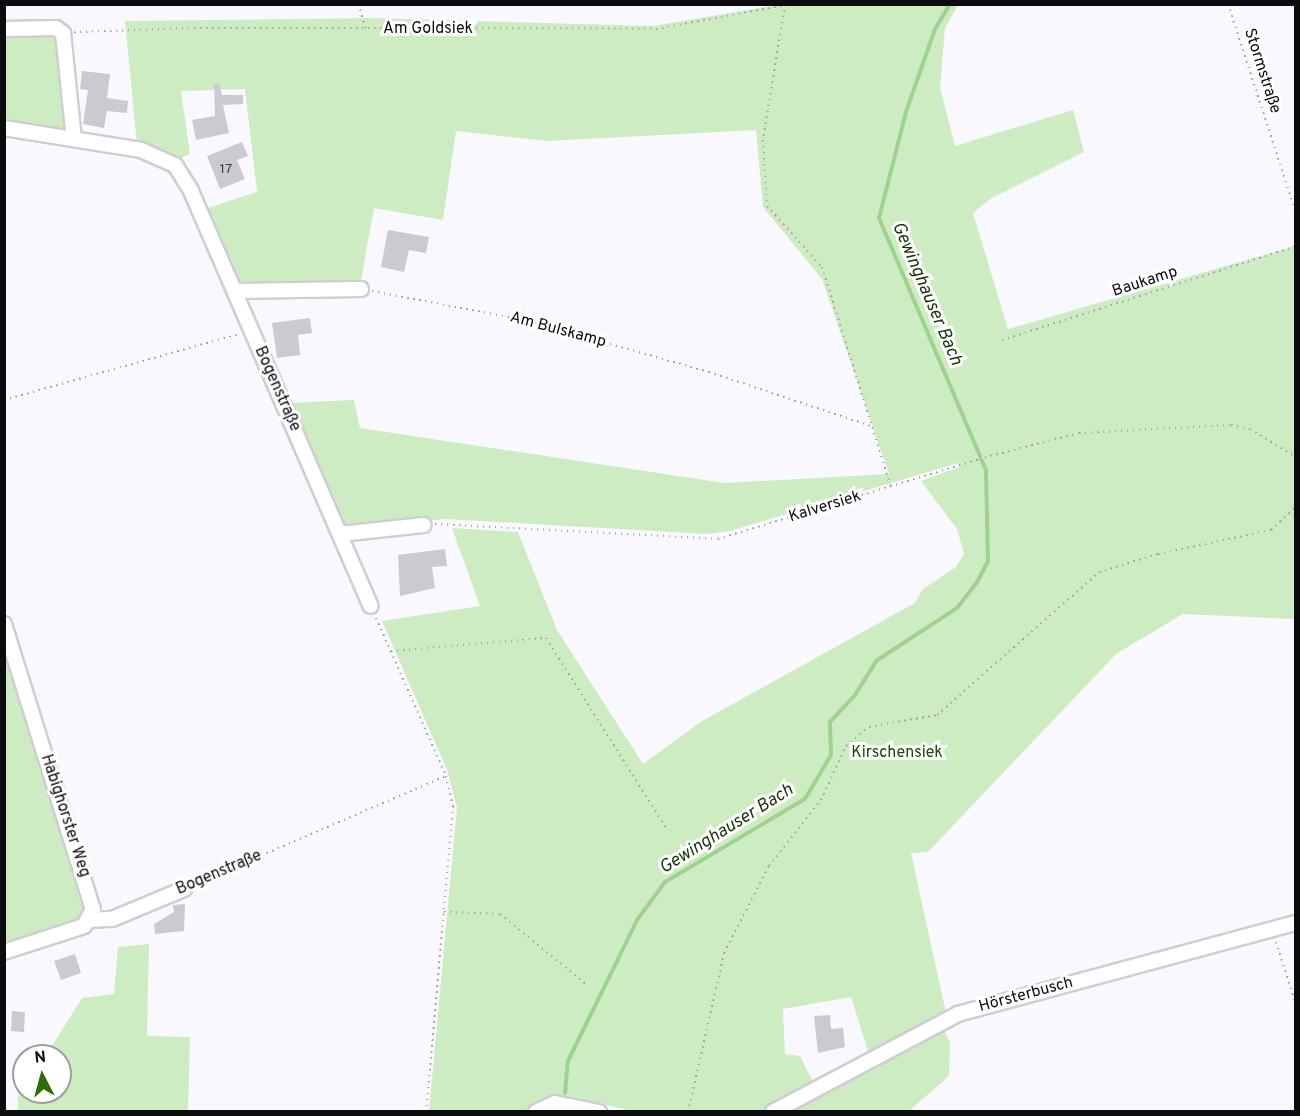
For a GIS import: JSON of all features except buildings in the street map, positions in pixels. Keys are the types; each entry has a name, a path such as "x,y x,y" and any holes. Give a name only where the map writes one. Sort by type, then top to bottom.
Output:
{"street":[{"path":"4,29 56,28 63,33 74,139"},
{"name":"Bogenstraße","path":"4,128 141,150 175,165 191,191 236,291 251,331 371,606"},
{"path":"236,291 361,289"},
{"path":"340,534 424,525"},
{"name":"Habighorster Weg","path":"4,624 90,896 90,920"},
{"name":"Bogenstraße","path":"90,920 112,919 184,889"},
{"path":"4,952 73,931 90,920"},
{"name":"Hörsterbusch","path":"773,1112 958,1014 1296,923"},
{"path":"536,1112 555,1103 599,1112"}],"path":[{"path":"358,4 366,29"},
{"name":"Am Goldsiek","path":"63,33 194,28 656,29 791,4"},
{"name":"Stormstraße","path":"1228,4 1296,213"},
{"path":"786,6 763,140 767,206 822,267 891,487"},
{"name":"Baukamp","path":"1002,340 1296,246"},
{"name":"Am Bulskamp","path":"361,289 530,321 710,372 871,426"},
{"path":"4,400 251,331"},
{"name":"Kalversiek","path":"424,525 454,523 718,539 1079,433 1231,425 1250,429 1296,457"},
{"path":"688,1112 724,953 769,866 821,800 846,746 869,727 937,715 1099,572 1158,554 1270,530 1296,507"},
{"path":"371,606 446,776 453,806 426,1112"},
{"path":"391,651 546,638 666,828"},
{"name":"Bogenstraße","path":"184,889 446,776"},
{"path":"444,912 500,914 587,985"},
{"path":"1272,929 1296,1005"}],"green space":[{"name":"Kirschensiek","path":"777,5 958,5 945,28 940,88 955,146 1073,110 1084,152 990,199 973,213 1008,329 1295,246 1295,619 1183,614 1116,654 928,852 911,853 946,1013 868,1051 851,997 783,1009 785,1054 800,1056 818,1092 941,1024 950,1042 949,1076 909,1111 632,1111 568,1096 547,1098 526,1111 429,1111 457,807 447,770 382,621 480,606 452,528 518,532 557,630 643,764 702,721 915,603 923,589 956,567 964,554 957,529 921,481 962,466 958,463 730,531 706,534 446,519 342,527 290,403 354,400 360,428 724,483 889,474 822,279 763,207 756,130 547,141 456,131 443,220 374,208 361,280 351,286 248,285 237,280 205,209 257,192 245,89 181,91 190,154 175,161 137,145 125,21 371,18 653,26"},
{"path":"58,33 68,127 62,134 5,124 4,34"},
{"path":"4,653 86,907 77,920 5,945"},
{"path":"149,944 147,1036 190,1037 188,1111 18,1111 18,1104 72,1104 72,1044 52,1044 82,998 114,994 118,947"}],"waterway":[{"name":"Gewinghauser Bach","path":"950,4 935,29 906,112 879,218 980,456"},
{"name":"Gewinghauser Bach","path":"565,1093 568,1061 637,920 665,882 805,799 831,755 830,722 855,695 876,661 957,608 976,584 988,561 986,470 982,461"}]}
